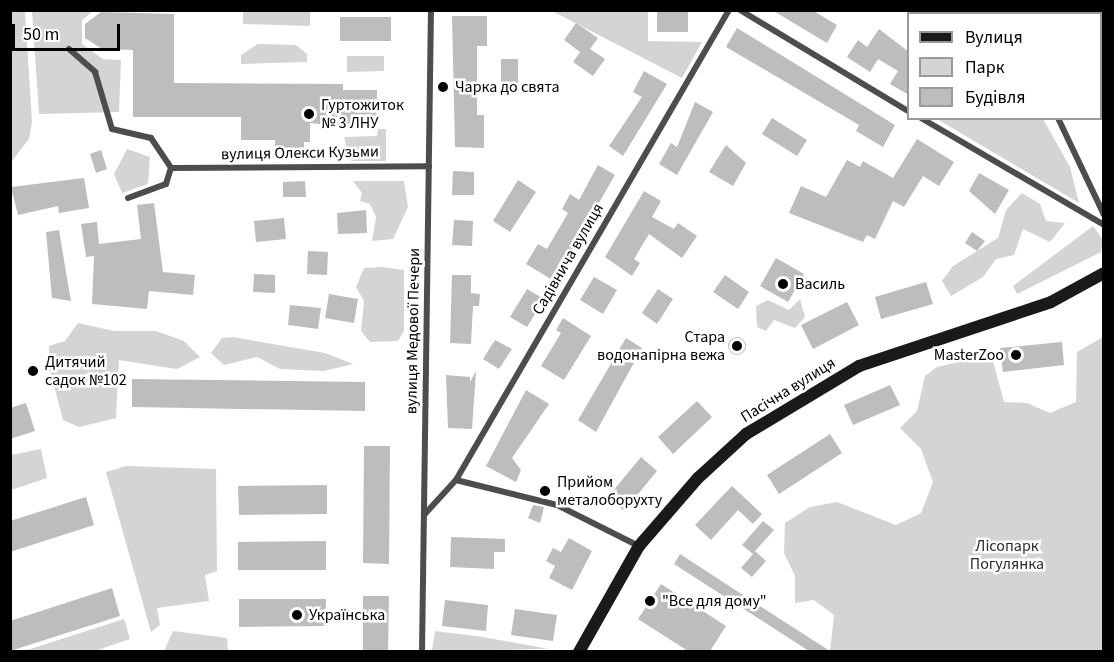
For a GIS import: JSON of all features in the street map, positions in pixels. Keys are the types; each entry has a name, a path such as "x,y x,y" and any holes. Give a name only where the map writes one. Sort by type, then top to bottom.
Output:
{"main road":[{"name":"Пасічна вулиця","path":"579,651 639,546 722,455 820,386 910,345 1051,302 1104,273"}],"street":[{"name":"вулиця Медової Печери","path":"422,651 431,10"},
{"name":"Садівнича вулиця","path":"424,516 456,480 729,10"},
{"path":"740,10 907,110"},
{"path":"69,50 95,72 112,129 151,138 171,168 166,184 128,198"},
{"path":"924,120 1104,225"},
{"path":"1059,120 1104,215"},
{"name":"вулиця Олекси Кузьми","path":"171,168 429,166"},
{"path":"456,480 557,505 639,546"}],"green space":[{"path":"11,10 25,11 32,122 29,139 11,162"},
{"path":"32,11 93,11 82,20 82,44 103,59 121,60 119,112 39,114"},
{"path":"243,11 310,11 310,26 243,24"},
{"path":"552,11 648,11 648,41 702,42 682,78"},
{"path":"258,44 296,45 307,54 307,62 241,64 241,55"},
{"path":"347,56 384,56 384,71 347,72"},
{"path":"939,120 1044,120 1070,167 1079,203"},
{"path":"378,129 386,129 386,161 351,161 344,137 377,136"},
{"path":"127,149 150,157 148,184 122,193 114,174"},
{"path":"353,181 404,181 408,207 393,239 372,241 376,217 370,204 360,201 362,193"},
{"path":"1022,193 1040,204 1046,221 1065,223 1050,242 1023,229 1014,255 996,259 983,277 951,296 942,281 953,266 998,238 1006,210"},
{"path":"1093,226 1103,240 1101,252 1017,294 1013,286"},
{"path":"382,267 404,270 404,331 398,341 370,342 361,331 364,301 356,287 364,268"},
{"path":"800,299 805,317 795,328 774,320 766,331 757,327 756,306 768,300 789,310"},
{"path":"78,323 114,331 156,331 184,341 200,357 177,369 119,360 116,418 79,427 63,420 49,367 49,346 65,341"},
{"path":"233,337 325,353 353,364 324,371 280,369 257,357 224,365 211,353 222,338"},
{"name":"Лісопарк Погулянка","path":"1103,337 1103,651 830,651 834,615 814,600 795,603 795,576 784,553 785,523 810,507 837,502 896,525 921,513 933,482 921,449 900,428 917,411 925,376 937,367 991,354 1004,402 1027,403 1050,413 1076,402 1077,352"},
{"path":"41,449 47,478 11,490 11,455"},
{"path":"126,466 216,469 217,571 205,575 209,601 157,608 160,625 151,632 106,472"},
{"path":"124,619 130,639 95,651 24,651"},
{"path":"173,631 227,638 228,651 164,651"},
{"path":"435,631 483,637 549,649 432,651"}],"building":[{"path":"657,10 688,10 688,32 657,32"},
{"path":"772,10 812,10 837,25 827,43"},
{"path":"101,12 174,14 174,83 343,84 343,90 377,90 376,130 310,123 310,142 304,142 304,148 275,148 275,140 241,140 241,117 133,117 133,50 102,49 85,38 85,24"},
{"path":"452,16 487,16 487,46 477,46 477,115 484,115 484,148 455,147"},
{"path":"340,17 391,17 391,41 340,41"},
{"path":"576,23 598,38 590,49 605,59 593,76 573,62 580,52 564,40"},
{"path":"737,28 895,125 883,147 856,131 859,125 726,47"},
{"path":"879,29 907,50 907,94 890,84 898,71 878,59 870,72 847,57 858,40 867,47"},
{"path":"501,59 518,59 518,88 501,88"},
{"path":"644,71 667,84 623,156 609,146 642,97 633,92"},
{"path":"695,102 713,112 677,175 659,164 671,143 677,147"},
{"path":"772,118 807,140 797,156 762,134"},
{"path":"917,139 954,162 939,186 923,176 904,207 893,201 875,239 867,235 863,242 789,213 801,186 826,197 847,160 860,167 863,161 893,178"},
{"path":"726,145 746,163 733,186 709,172"},
{"path":"101,150 107,169 96,173 90,154"},
{"path":"598,165 615,175 554,281 526,264 538,244 547,249 568,213 562,209 570,194 579,200"},
{"path":"453,171 474,172 474,195 452,195"},
{"path":"979,173 1009,190 995,214 969,191"},
{"path":"84,178 89,208 59,213 58,206 18,215 11,187"},
{"path":"518,180 536,192 510,232 493,221"},
{"path":"305,181 306,197 283,197 283,182"},
{"path":"644,191 661,201 652,217 674,229 678,223 697,236 682,258 649,234 634,259 640,263 632,276 605,257"},
{"path":"154,203 163,272 195,275 193,295 149,291 147,309 92,304 94,256 86,257 81,224 97,222 99,244 141,239 137,205"},
{"path":"366,210 367,233 338,234 337,213"},
{"path":"284,218 286,239 256,242 254,221"},
{"path":"454,220 473,221 472,246 452,245"},
{"path":"59,230 71,301 52,298 46,232"},
{"path":"972,232 985,241 977,251 965,243"},
{"path":"308,251 328,252 327,275 307,274"},
{"path":"776,258 804,274 788,302 760,286"},
{"path":"254,274 275,275 275,293 253,292"},
{"path":"452,275 471,275 471,293 480,294 479,306 473,306 471,344 450,343"},
{"path":"725,275 749,292 738,309 713,292"},
{"path":"594,277 617,290 603,314 580,300"},
{"path":"926,282 933,304 881,319 875,297"},
{"path":"527,289 544,299 527,327 510,317"},
{"path":"658,289 673,299 657,324 642,313"},
{"path":"329,294 358,299 354,323 325,318"},
{"path":"847,302 859,325 813,349 801,325"},
{"path":"290,305 321,308 318,329 288,325"},
{"path":"563,318 591,336 564,380 541,366 561,333 556,330"},
{"name":"Стара водонапірна вежа","path":"737,337 743,340 746,346 743,352 737,355 731,352 728,346 731,340"},
{"path":"626,338 642,348 596,432 578,420"},
{"path":"495,340 512,349 499,369 483,359"},
{"path":"1062,342 1064,365 1003,372 1000,348"},
{"path":"476,371 472,429 448,428 446,375 470,377 470,382"},
{"path":"132,379 365,382 365,411 132,407"},
{"path":"890,385 900,405 853,425 844,405"},
{"path":"526,390 549,404 512,458 521,470 516,482 486,466"},
{"path":"697,401 712,417 673,454 658,437"},
{"path":"26,403 35,431 10,439 10,408"},
{"path":"830,434 842,453 779,494 767,475"},
{"path":"364,446 390,446 389,564 363,563"},
{"path":"641,457 657,471 624,511 608,497"},
{"path":"327,485 327,514 239,515 238,486"},
{"path":"732,486 762,514 753,524 738,510 711,540 695,525"},
{"path":"86,497 94,525 10,552 10,521"},
{"path":"533,505 544,507 540,523 528,518"},
{"path":"763,521 774,530 755,551 766,561 752,577 741,568 753,554 742,545"},
{"path":"451,537 505,539 505,552 494,552 494,569 450,567"},
{"path":"569,538 592,551 572,590 549,578 555,566 546,561 553,548 561,552"},
{"path":"326,541 326,570 238,570 238,542"},
{"path":"680,554 830,651 809,651 674,564"},
{"path":"661,584 726,626 710,651 688,651 638,619"},
{"path":"112,588 120,616 10,651 10,621"},
{"path":"363,596 389,596 388,651 363,651"},
{"path":"239,599 326,599 326,626 239,627"},
{"path":"445,600 488,605 486,631 442,626"},
{"path":"515,609 557,615 553,641 511,635"}],"place":[{"name":"Чарка до свята","path":"443,87"},
{"name":"Гуртожиток № 3 ЛНУ","path":"309,114"},
{"name":"Василь","path":"783,284"},
{"name":"Стара водонапірна вежа","path":"737,346"},
{"name":"MasterZoo","path":"1016,355"},
{"name":"Дитячий садок №102","path":"33,371"},
{"name":"Прийом металоборухту","path":"545,491"},
{"name":"\"Все для дому\"","path":"650,601"},
{"name":"Українська","path":"297,615"}]}
